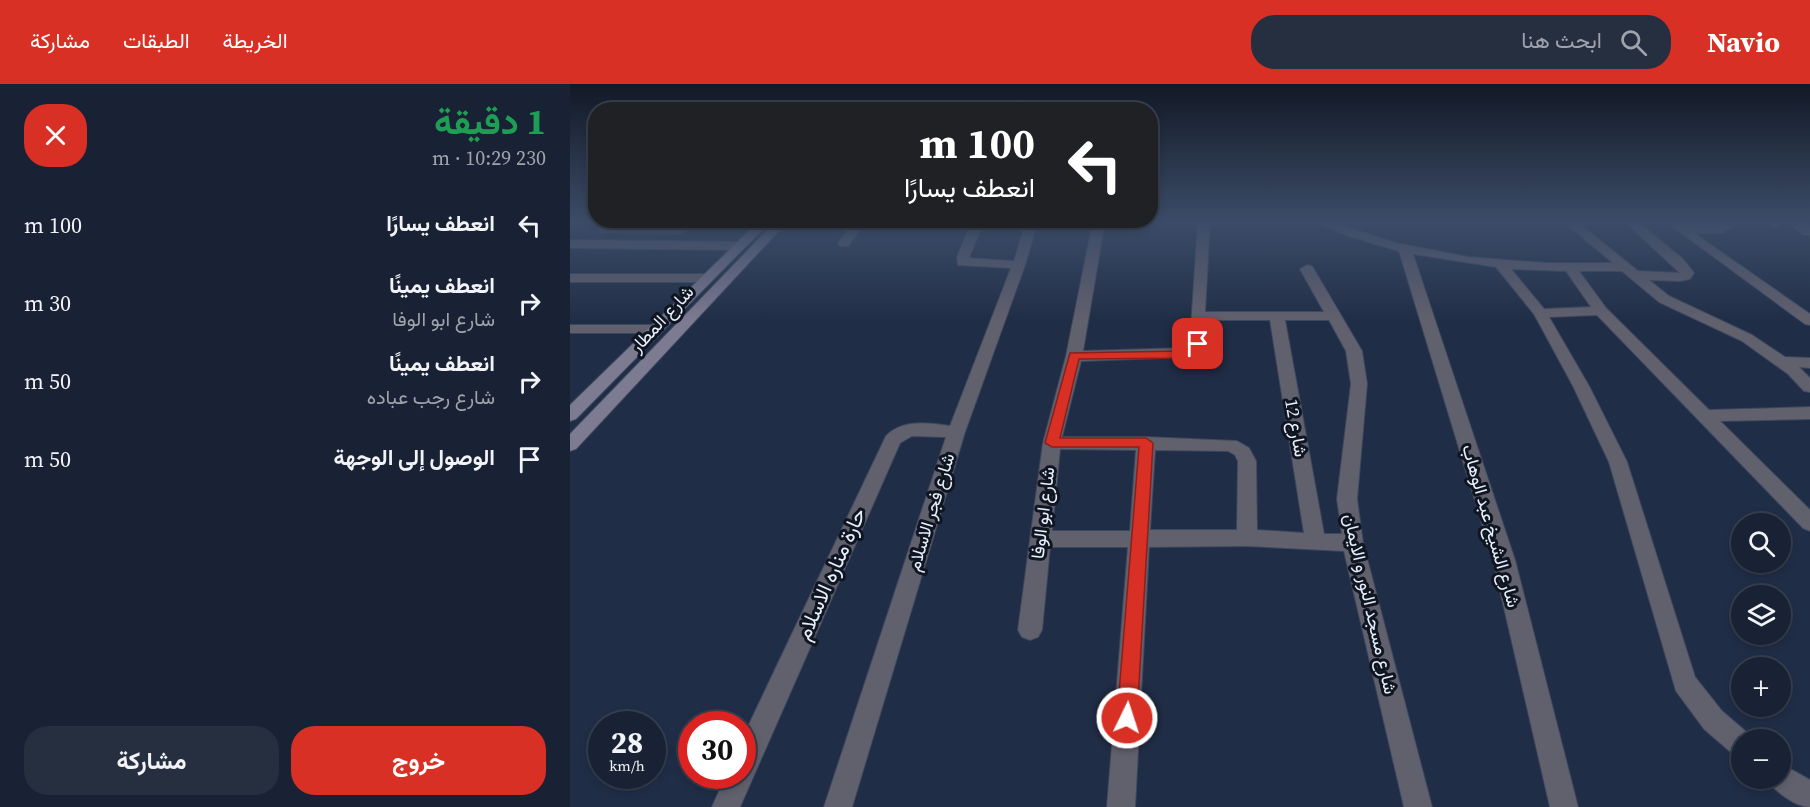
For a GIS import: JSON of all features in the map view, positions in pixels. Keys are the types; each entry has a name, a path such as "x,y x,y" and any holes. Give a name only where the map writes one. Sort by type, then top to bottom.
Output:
{"street":[{"name":"شارع المطار","path":"570,416 731,255"},
{"name":"شارع المطار","path":"574,437 750,255"},
{"path":"964,255 963,262 1019,265"},
{"name":"شارع فجر الاسلام","path":"838,807 956,432 1022,255"},
{"name":"شارع ابو الوفا","path":"1030,630 1052,443 1074,356 1093,255"},
{"path":"1074,356 1184,354 1192,351 1198,344 1197,316 1202,255"},
{"name":"شارع الشيخ عبد الوهاب","path":"1407,255 1504,560 1564,807"},
{"path":"1439,255 1501,265 1685,276 1687,273 1670,255"},
{"path":"1611,255 1664,299 1747,338 1810,387"},
{"path":"1720,255 1810,321"},
{"path":"1501,265 1540,313 1581,386 1618,462 1685,683 1713,720 1731,736"},
{"name":"شارع مسجد النور و الايمان","path":"1307,269 1354,351 1359,384 1347,499 1353,543 1418,807"},
{"path":"1571,269 1601,311 1810,523"},
{"path":"570,278 707,278"},
{"path":"1540,313 1601,311"},
{"path":"1197,316 1335,316"},
{"name":"شارع 12","path":"1277,317 1315,540"},
{"path":"570,329 656,329"},
{"path":"1780,362 1810,363"},
{"path":"1706,416 1810,413"},
{"name":"حارة مناره الاسلام","path":"756,739 891,440 895,435 909,430 956,432"},
{"path":"1052,443 1231,445 1239,448 1245,454 1247,461 1247,538"},
{"path":"1121,807 1146,443"},
{"path":"1040,540 1247,538 1353,543"},
{"path":"1791,783 1810,796"},
{"path":"726,807 734,789"}],"route":[{"path":"1127,718 1146,443 1052,443 1074,356 1184,354 1192,351 1198,344"}]}
